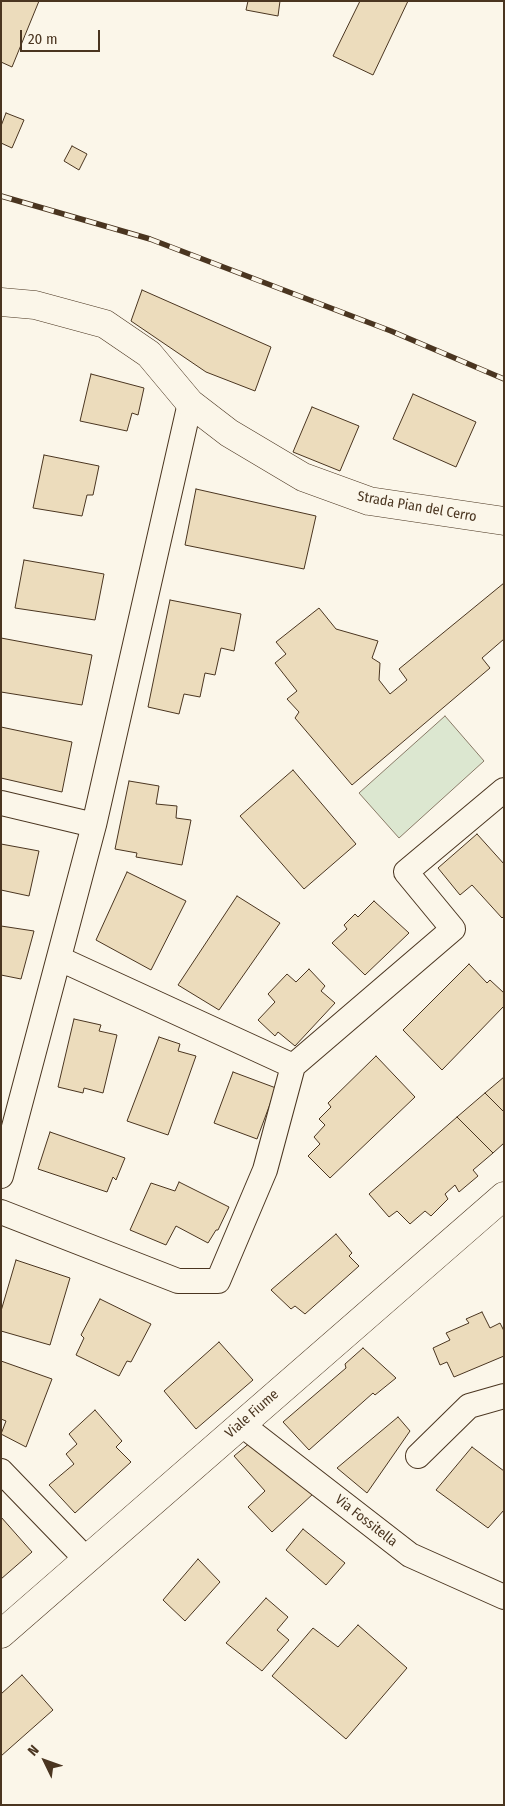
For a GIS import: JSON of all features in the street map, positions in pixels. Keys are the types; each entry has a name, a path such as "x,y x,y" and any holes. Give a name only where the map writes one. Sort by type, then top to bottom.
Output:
{"main road":[{"name":"Strada Pian del Cerro","path":"1,302 35,305 105,324 149,354 190,403 229,433 303,476 335,490 369,501 504,521"},
{"name":"Viale Fiume","path":"1,1634 504,1196"}],"street":[{"path":"1,1176 94,825 190,403"},
{"path":"1,1212 178,1281 218,1281 265,1170 293,1066 453,929 406,872 504,790"},
{"path":"1,802 94,825"},
{"path":"60,959 293,1066"},
{"path":"418,1456 469,1406 504,1396"},
{"name":"Via Fossitella","path":"241,1424 410,1556 504,1597"},
{"path":"1,1471 86,1559"}],"green space":[{"path":"445,716 484,761 399,838 359,793"}],"building":[{"path":"1,1 39,1 12,67 1,62"},
{"path":"248,1 280,1 278,16 246,10"},
{"path":"360,1 408,1 373,75 333,56"},
{"path":"6,113 24,120 12,148 1,143 1,126"},
{"path":"72,146 87,154 79,170 64,161"},
{"path":"142,290 271,347 255,391 206,372 131,321"},
{"path":"91,374 144,388 138,415 132,413 127,431 80,421"},
{"path":"413,394 476,422 456,467 393,439"},
{"path":"312,407 359,426 340,471 293,452"},
{"path":"44,455 99,466 93,495 87,495 82,516 33,508"},
{"path":"196,489 316,516 304,569 185,545"},
{"path":"24,560 104,574 95,620 15,608"},
{"path":"504,583 504,639 482,658 490,668 352,785 295,718 299,712 287,699 297,691 275,663 286,654 276,642 319,608 336,629 378,641 372,658 380,663 379,680 390,694 407,680 399,669"},
{"path":"170,600 241,614 234,651 221,648 215,675 205,673 200,697 184,694 179,714 148,707"},
{"path":"1,638 92,655 82,705 1,692"},
{"path":"1,727 72,742 62,792 1,778"},
{"path":"293,770 356,844 304,889 240,816"},
{"path":"129,781 159,786 156,804 177,806 176,818 191,820 182,865 136,857 137,853 115,849"},
{"path":"477,834 504,864 504,916 502,918 472,885 460,895 438,868"},
{"path":"1,844 39,851 29,896 1,890"},
{"path":"127,872 186,901 151,970 96,940"},
{"path":"237,896 280,923 219,1010 178,985"},
{"path":"374,901 409,933 365,975 332,943 347,929 344,925 355,914 358,917"},
{"path":"1,926 34,931 21,979 1,975"},
{"path":"469,964 487,983 490,980 504,993 504,1006 442,1070 403,1030"},
{"path":"309,969 325,986 321,991 335,1003 295,1046 278,1032 275,1036 258,1020 275,1002 268,994 287,974 296,982"},
{"path":"74,1019 101,1025 99,1031 117,1035 103,1093 84,1088 83,1093 58,1087"},
{"path":"159,1037 180,1044 178,1051 196,1056 168,1135 127,1121"},
{"path":"376,1056 415,1097 330,1178 308,1156 320,1144 314,1137 325,1125 319,1119 331,1107 328,1103"},
{"path":"233,1072 276,1088 257,1139 214,1123"},
{"path":"504,1077 504,1112 485,1093"},
{"path":"485,1093 504,1112 504,1143 493,1153 457,1117"},
{"path":"457,1117 493,1153 473,1170 478,1176 459,1192 455,1185 445,1194 448,1199 431,1216 425,1211 410,1224 397,1211 389,1217 369,1194"},
{"path":"50,1132 125,1158 116,1180 113,1177 107,1192 38,1169"},
{"path":"179,1182 229,1207 218,1230 216,1230 208,1243 176,1226 166,1245 130,1230 151,1183 175,1191"},
{"path":"336,1234 352,1253 349,1256 359,1266 305,1314 295,1306 291,1309 271,1290"},
{"path":"16,1260 70,1278 50,1345 1,1331 1,1311"},
{"path":"100,1299 151,1324 131,1362 127,1361 119,1376 76,1355 84,1338 81,1335"},
{"path":"482,1312 490,1328 500,1323 504,1331 504,1356 454,1377 447,1362 440,1365 433,1348 450,1340 446,1333 469,1323 466,1319"},
{"path":"219,1342 253,1380 196,1429 164,1391"},
{"path":"363,1348 396,1378 375,1395 373,1393 309,1450 283,1422 346,1368 345,1364"},
{"path":"1,1361 52,1379 26,1447 1,1434 6,1421 1,1419"},
{"path":"95,1410 122,1441 116,1447 131,1462 75,1513 49,1485 74,1464 66,1454 77,1444 69,1434"},
{"path":"398,1417 410,1431 367,1493 337,1468"},
{"path":"257,1437 314,1493 272,1532 248,1507 265,1491 234,1456"},
{"path":"472,1447 504,1471 504,1510 488,1528 436,1490"},
{"path":"1,1517 32,1552 1,1579"},
{"path":"303,1529 345,1563 326,1585 286,1550"},
{"path":"198,1559 220,1582 185,1621 163,1600"},
{"path":"266,1598 288,1617 277,1630 289,1640 262,1671 226,1643"},
{"path":"358,1625 407,1668 346,1739 272,1676 313,1628 338,1647"},
{"path":"22,1675 53,1710 1,1756 1,1694"}],"railway":[{"path":"1,196 150,239 391,331 504,379"}]}
